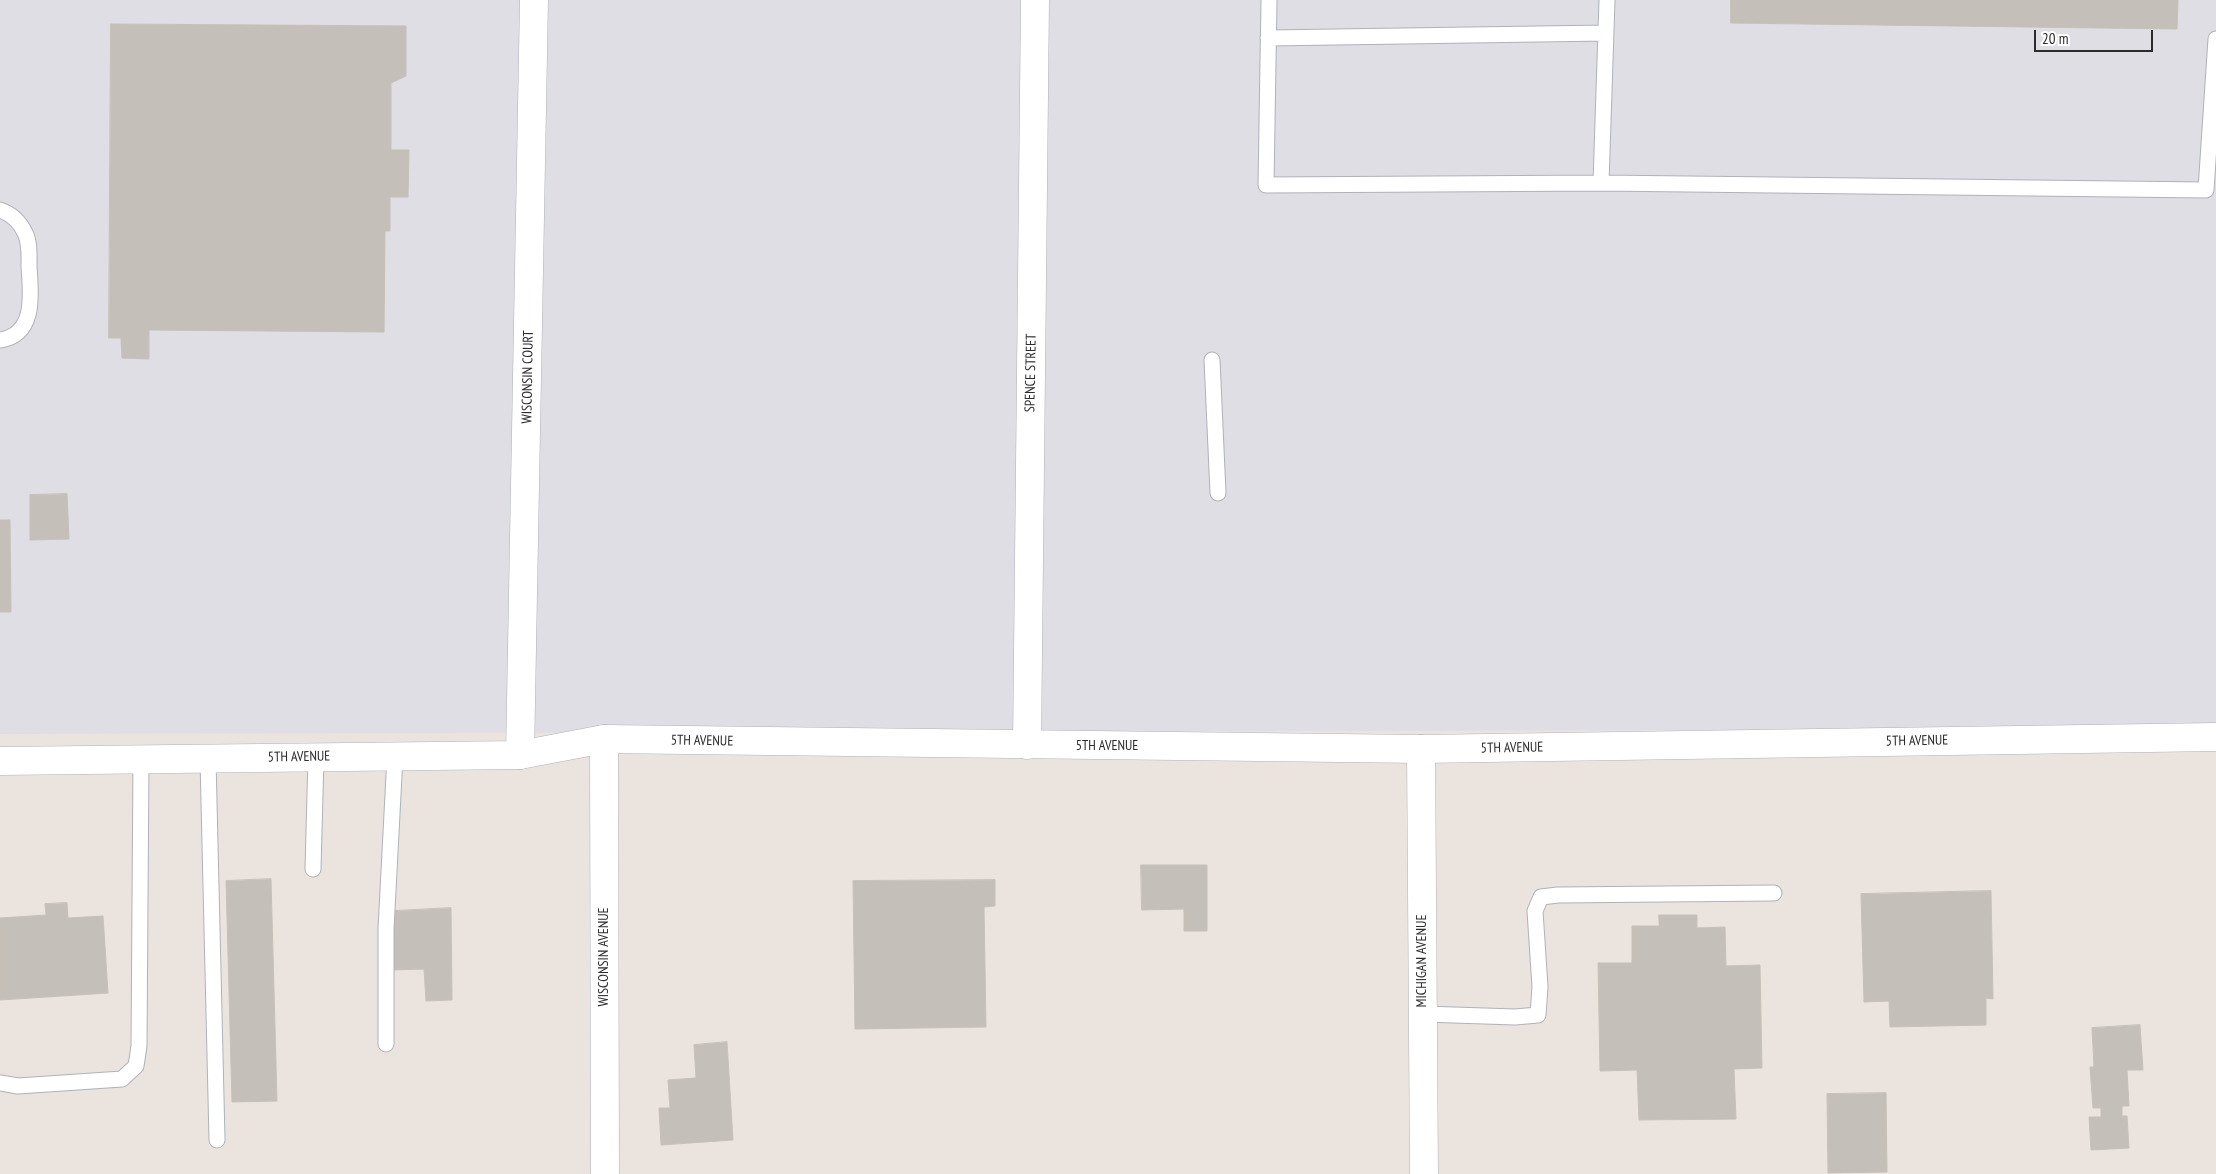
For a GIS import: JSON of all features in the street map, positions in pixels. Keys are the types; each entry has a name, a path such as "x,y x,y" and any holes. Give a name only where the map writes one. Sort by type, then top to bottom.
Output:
{"street":[{"name":"WISCONSIN COURT","path":"520,755 534,0"},
{"name":"SPENCE STREET","path":"1027,745 1035,0"},
{"name":"5TH AVENUE","path":"0,761 520,755 604,739 1421,749 2216,737"},
{"name":"WISCONSIN AVENUE","path":"604,739 605,1174"},
{"name":"MICHIGAN AVENUE","path":"1421,749 1424,1174"}],"lane":[{"path":"1269,0 1266,185 1601,183 2206,190 2216,39"},
{"path":"1601,183 1607,0"},
{"path":"1268,38 1606,33"},
{"path":"0,210 12,215 20,223 26,235 31,295 27,321 22,329 14,335 0,340"},
{"path":"1212,360 1218,493"},
{"path":"386,1044 386,929 395,756"},
{"path":"314,869 316,757"},
{"path":"0,1082 18,1086 122,1079 136,1066 139,1046 141,759"},
{"path":"208,759 217,1140"},
{"path":"1423,1014 1516,1017 1538,1015 1540,987 1535,911 1541,897 1558,895 1774,893"}],"shaded area":[{"path":"0,0 2216,0 2216,729 0,734"}],"building":[{"path":"1731,0 2178,0 2177,29 1731,23"},
{"path":"111,24 406,26 406,76 391,83 391,150 409,150 408,197 390,197 390,231 385,231 384,332 149,330 149,359 122,358 121,338 109,338"},
{"path":"67,494 69,539 30,540 30,495"},
{"path":"0,520 10,520 11,612 0,612"},
{"path":"1141,865 1207,865 1207,931 1184,931 1184,909 1142,910"},
{"path":"271,879 277,1101 232,1102 226,881"},
{"path":"995,880 995,906 984,907 986,1027 855,1029 853,881"},
{"path":"1991,891 1993,999 1986,998 1986,1025 1890,1027 1889,1001 1864,1002 1861,894"},
{"path":"67,903 68,918 103,916 108,993 0,1000 0,918 46,915 45,904"},
{"path":"451,908 452,1000 426,1001 424,969 393,970 394,911"},
{"path":"1659,915 1697,915 1697,928 1725,927 1726,966 1760,965 1762,1068 1734,1069 1736,1119 1639,1120 1637,1070 1600,1071 1598,963 1632,963 1632,926 1659,926"},
{"path":"2140,1025 2143,1070 2127,1070 2129,1106 2122,1106 2122,1116 2127,1116 2129,1148 2091,1150 2089,1117 2101,1117 2101,1108 2093,1108 2090,1067 2094,1067 2092,1028"},
{"path":"727,1042 733,1140 661,1145 659,1108 670,1108 668,1080 696,1078 694,1045"},
{"path":"1886,1093 1887,1172 1828,1173 1827,1094"}]}
